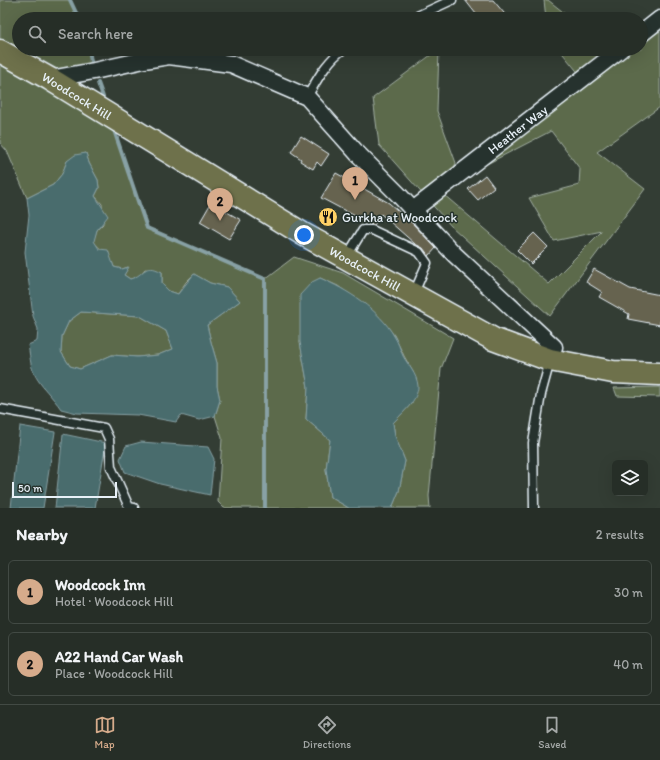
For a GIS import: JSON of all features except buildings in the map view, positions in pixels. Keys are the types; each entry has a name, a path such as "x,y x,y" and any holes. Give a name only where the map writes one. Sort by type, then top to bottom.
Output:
{"highway":[{"path":"0,51 50,79"},
{"name":"Woodcock Hill","path":"50,79 274,216 493,339 550,360 612,372 660,374"}],"street":[{"path":"648,28 660,19"},
{"name":"Woodcock Hill","path":"50,79 169,56 231,64 307,97 454,254 554,347 550,360"},
{"name":"Heather Way","path":"413,210 612,56"}],"lane":[{"path":"426,12 452,0"},
{"path":"307,97 317,80 337,56"},
{"path":"347,257 363,230 372,230 419,252 427,263 413,295"},
{"path":"534,508 533,443 541,394 550,360"},
{"path":"0,409 104,428 109,439 111,468 128,507 134,508"}],"green space":[{"path":"0,0 70,0 76,12 12,12 12,56 91,56 94,71 51,79 112,123 147,228 265,279 294,257 343,273 453,338 441,369 429,496 430,508 392,508 399,491 405,461 395,436 393,423 412,403 413,372 394,335 380,318 338,286 320,278 300,342 308,387 306,419 330,440 326,469 330,497 349,508 224,508 218,502 222,438 215,416 220,400 217,386 217,363 207,325 240,301 227,287 210,283 194,274 186,282 178,294 169,291 162,284 162,272 145,269 138,277 130,279 124,275 128,267 122,269 114,267 113,263 93,241 97,230 103,224 102,204 95,196 99,188 98,180 89,163 86,153 67,161 62,174 53,185 27,198 7,151 0,143"},
{"path":"544,0 548,0 563,12 545,12"},
{"path":"660,26 660,107 597,152 645,189 550,316 451,226 379,145 373,98 430,56 439,56 437,111 456,163 443,194 549,284 602,231 554,241 529,198 579,185 580,169 551,131 483,166 484,145 580,75 565,56 648,56 648,32"},
{"path":"81,312 140,316 166,331 173,349 158,355 137,357 112,355 80,369 70,366 61,352 62,336 69,321"},
{"path":"660,387 660,397 617,396 614,388"}],"water":[{"path":"86,153 89,163 98,180 99,188 95,196 108,216 97,230 94,241 99,249 108,250 114,267 122,269 129,267 124,275 130,279 139,275 145,270 151,268 156,269 162,272 162,284 169,291 178,294 194,274 210,283 227,287 240,301 207,325 217,363 217,386 220,400 215,416 199,420 181,415 176,422 138,415 77,413 61,409 43,387 34,373 28,345 37,341 38,329 33,316 25,252 29,215 27,198 53,185 62,174 67,161 75,155","holes":["81,312 140,316 166,331 173,349 158,355 137,357 112,355 80,369 70,366 61,352 62,336 69,321"]},
{"path":"320,278 341,288 362,301 388,326 417,382 418,386 415,397 405,411 393,423 395,436 405,461 399,491 392,508 349,508 330,497 326,469 330,440 306,419 308,387 300,342 300,295 312,282"},
{"path":"20,426 55,432 43,508 11,508"},
{"path":"63,434 106,443 95,508 55,508"},
{"path":"141,442 208,447 214,459 210,495 160,484 125,472 120,459 126,446"}],"waterway":[{"path":"70,0 76,12"},
{"path":"90,56 91,62"},
{"path":"98,83 103,97"},
{"path":"113,127 147,228 265,279 265,508"}],"place":[{"name":"Woodcock Inn","path":"355,200"},
{"name":"Gurkha at Woodcock","path":"328,217"},
{"name":"A22 Hand Car Wash","path":"220,221"}]}
